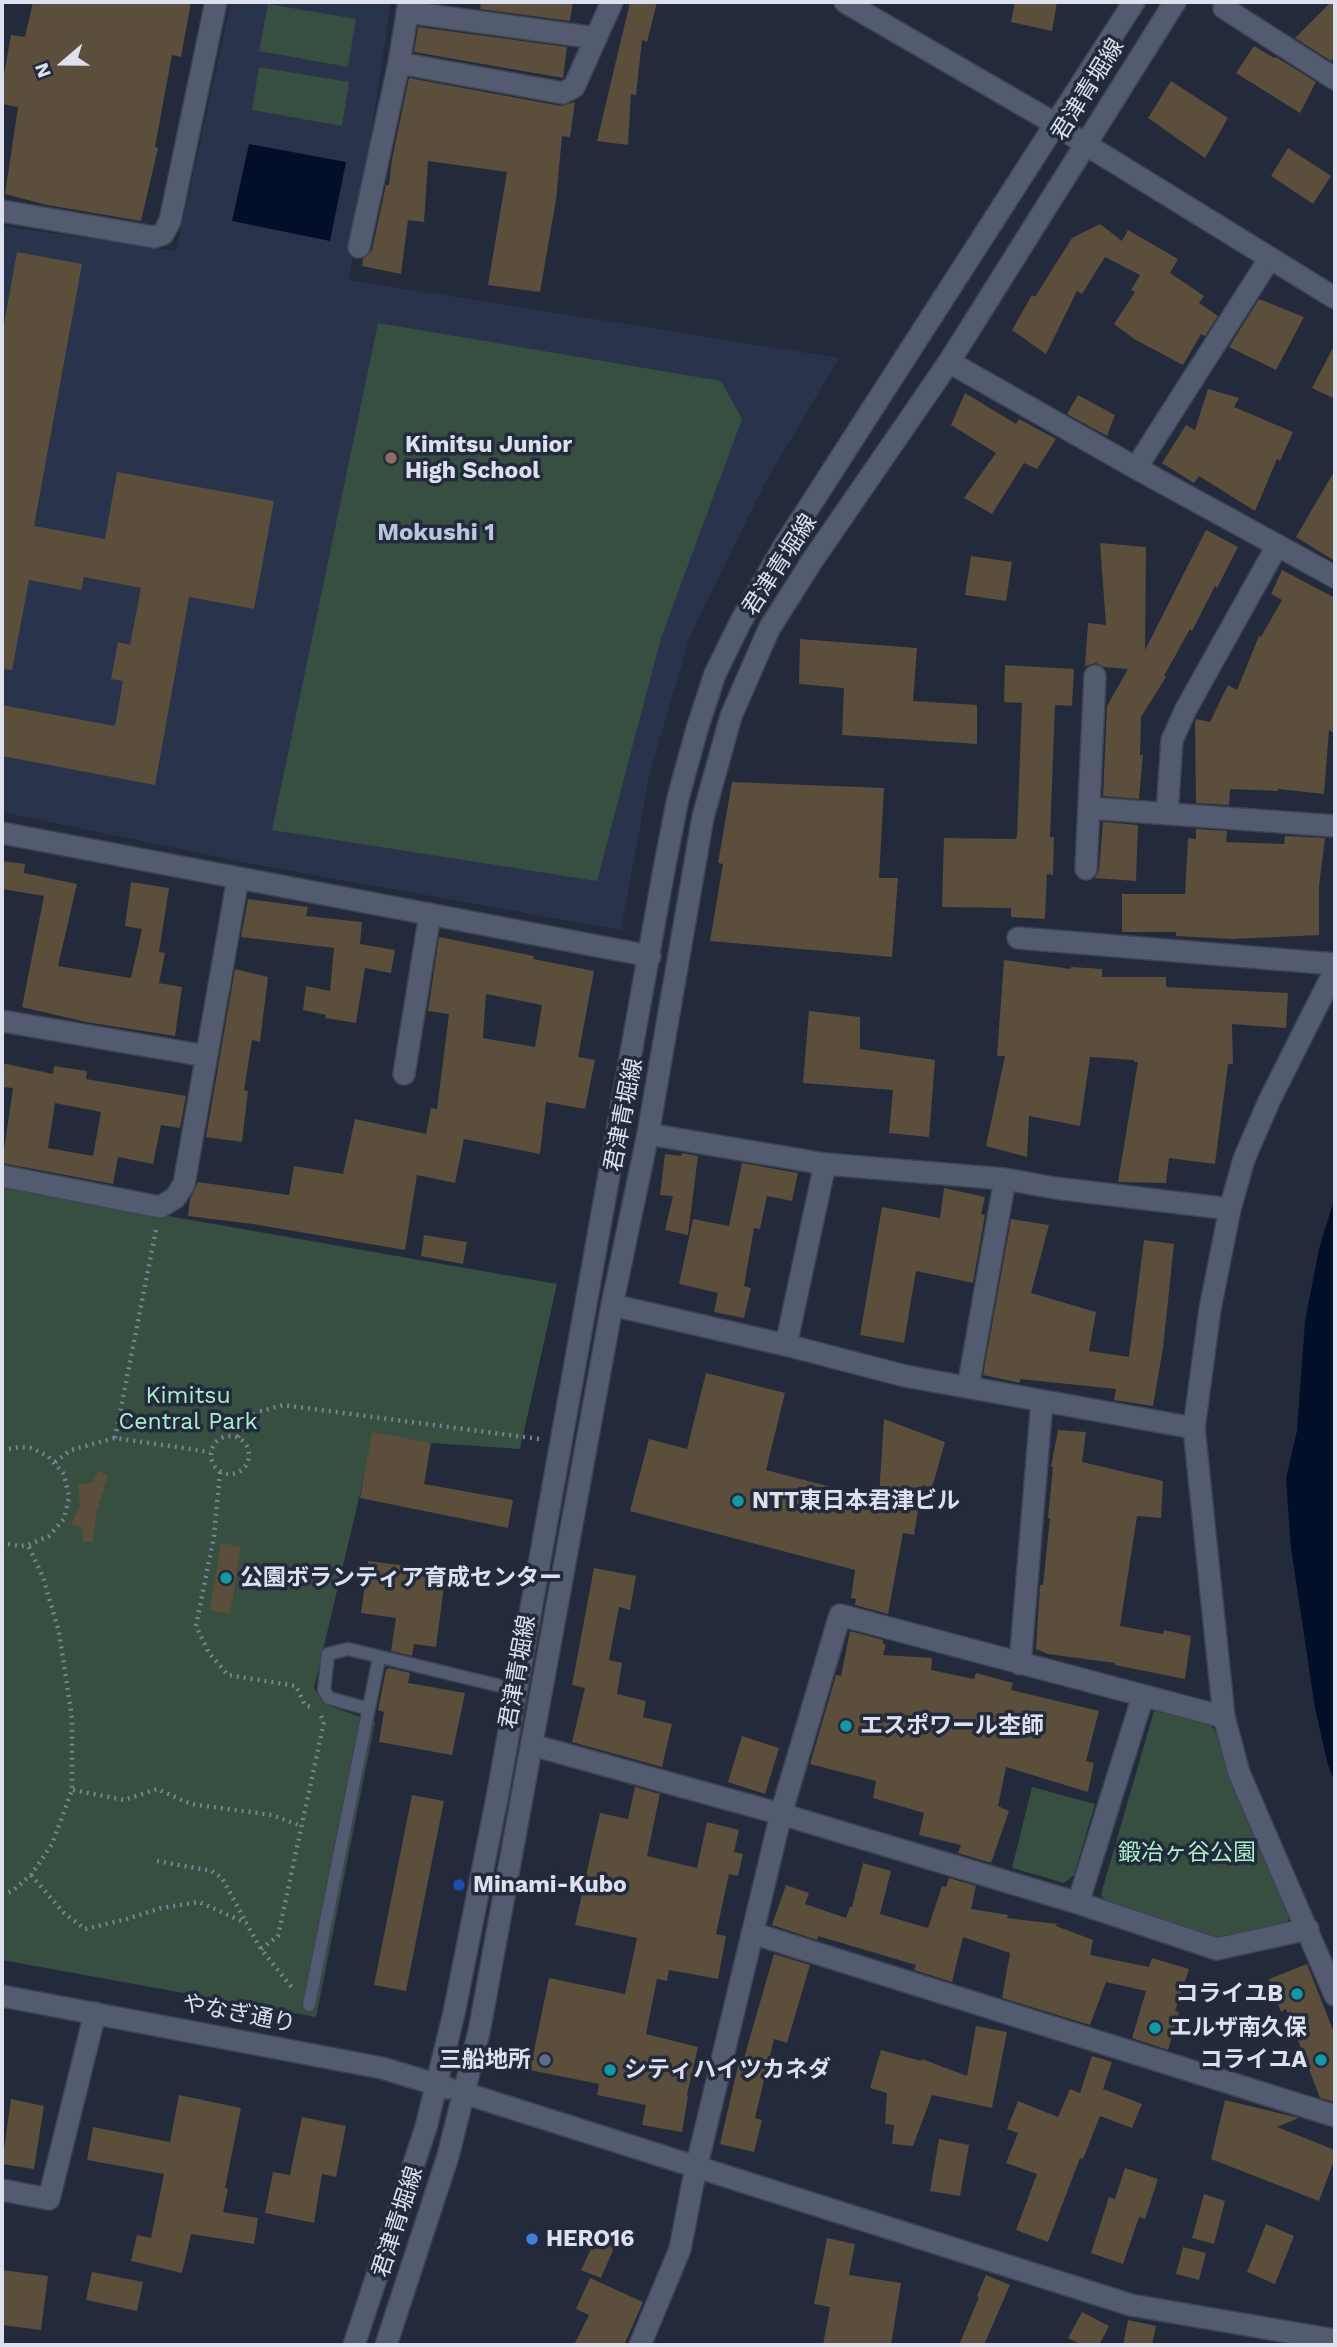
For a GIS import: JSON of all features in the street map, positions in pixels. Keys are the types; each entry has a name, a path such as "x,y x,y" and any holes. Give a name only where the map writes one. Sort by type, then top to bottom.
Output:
{"street":[{"path":"2,211 153,237 163,234 170,221 216,2"},
{"path":"399,63 563,93 574,87 612,2"},
{"path":"845,2 1055,122 1085,144 1335,298"},
{"name":"君津青堀線","path":"354,2345 426,2127 454,2012 517,1690 678,798 715,674 784,546 1134,2"},
{"name":"君津青堀線","path":"386,2345 447,2156 479,2032 612,1305 648,1134 703,817 731,716 769,629 812,561 949,362 1175,2"},
{"path":"359,247 399,63 408,7 596,38"},
{"path":"1224,8 1335,79"},
{"path":"1136,468 1270,258"},
{"path":"949,362 1335,577"},
{"path":"1167,814 1172,740 1186,709 1277,546"},
{"path":"1086,869 1095,676"},
{"path":"1089,808 1335,826"},
{"path":"2,833 650,956"},
{"path":"2,1176 160,1207 176,1198 184,1184 238,878"},
{"path":"404,1074 430,915"},
{"path":"1018,938 1335,964"},
{"path":"1335,970 1270,1099 1244,1160 1230,1209 1210,1309 1194,1428 1224,1717 1240,1773 1335,1996"},
{"path":"2,1021 206,1056"},
{"path":"648,1134 825,1164 1005,1179 1055,1188 1230,1209"},
{"path":"786,1345 825,1164"},
{"path":"968,1387 1005,1179"},
{"path":"612,1305 786,1345 905,1376 1194,1428"},
{"path":"1020,1664 1042,1401"},
{"path":"640,2345 680,2249 696,2167 781,1814 840,1615 1224,1717"},
{"path":"1078,1903 1143,1696"},
{"path":"532,1745 781,1814 1078,1903 1217,1949 1308,1929"},
{"path":"752,1933 1335,2116"},
{"name":"やなぎ通り","path":"2,1996 382,2068 1131,2305 1291,2339 1335,2340"},
{"path":"2,2190 49,2199 95,2013"}],"lane":[{"path":"369,1709 329,1698 324,1689 328,1654 348,1649 517,1690"},
{"path":"305,2002 379,1658"}],"path":[{"path":"115,1438 160,1207"},
{"path":"238,1437 246,1421 258,1412 283,1405 562,1443"},
{"path":"224,1436 238,1437 246,1444 249,1454 247,1464 240,1472 230,1475 220,1472 212,1464 210,1452 213,1445 224,1436"},
{"path":"55,1462 71,1450 115,1438 210,1452"},
{"path":"2,1450 12,1447 30,1448 48,1456 55,1462 67,1482 69,1497 60,1525 49,1536 28,1545 2,1542"},
{"path":"220,1472 214,1536 196,1626 209,1653 228,1675 296,1686 305,1705 318,1710 324,1722 278,1936 261,1950"},
{"path":"2,1895 12,1891 31,1875 52,1844 72,1790 72,1718 61,1645 52,1604 28,1545"},
{"path":"72,1790 124,1800 158,1789 191,1804 272,1815 301,1826"},
{"path":"157,1861 212,1871 222,1878 261,1950 305,2002"},
{"path":"31,1875 64,1913 85,1929 161,1908 199,1902 246,1923"}],"shaded area":[{"name":"Kimitsu Junior High School","path":"231,2 391,2 349,280 839,358 767,479 690,636 650,772 621,930 252,864 2,812 2,226 176,251"},
{"path":"249,144 346,162 330,241 232,221"},
{"path":"1335,1197 1335,1782 1328,1765 1315,1708 1291,1548 1286,1479 1297,1431 1305,1321 1319,1249"}],"green space":[{"path":"268,4 356,19 348,67 259,51"},
{"path":"259,67 349,82 342,126 252,110"},
{"path":"378,323 721,381 742,419 661,638 597,881 272,830"},
{"name":"Kimitsu Central Park","path":"2,1187 557,1284 520,1449 373,1439 314,1688 324,1704 375,1722 316,2017 2,1960"},
{"name":"鍛冶ヶ谷公園","path":"1154,1711 1209,1723 1220,1738 1293,1913 1284,1926 1214,1940 1104,1900 1101,1894"},
{"path":"1032,1787 1095,1804 1074,1875 1064,1883 1012,1868"}],"building":[{"path":"33,2 191,2 181,57 172,55 155,147 158,148 141,221 47,205 5,194 18,107 2,104 2,86 11,35 25,37"},
{"path":"481,2 573,2 570,21 480,9"},
{"path":"630,2 657,2 647,42 642,40 636,95 631,94 628,145 597,141"},
{"path":"1015,2 1057,2 1052,31 1011,22"},
{"path":"1331,2 1335,2 1335,56 1331,61 1295,38"},
{"path":"418,27 567,47 563,78 414,52"},
{"path":"1254,46 1316,82 1300,113 1236,73"},
{"path":"409,78 561,106 575,102 570,137 562,136 556,200 540,292 488,285 507,172 428,161 424,222 408,220 401,274 362,266 363,259 372,250 386,185 389,185"},
{"path":"1171,81 1228,118 1205,158 1148,118"},
{"path":"1288,148 1331,176 1313,204 1271,176"},
{"path":"1100,224 1122,241 1128,230 1178,259 1170,273 1204,296 1199,303 1218,316 1205,336 1201,334 1183,365 1134,339 1114,324 1135,292 1131,290 1140,275 1105,257 1082,294 1077,291 1046,354 1012,330 1032,295 1035,297 1072,238"},
{"path":"17,252 82,264 34,526 105,539 117,472 274,501 254,609 189,597 155,785 2,756 2,705 115,726 123,681 111,679 118,642 130,645 141,588 84,577 81,590 29,580 12,670 2,669 2,335"},
{"path":"1259,299 1304,317 1276,370 1229,347"},
{"path":"1335,344 1335,399 1312,388"},
{"path":"1208,389 1239,398 1234,407 1293,432 1280,461 1277,459 1255,511 1199,476 1194,483 1162,463 1186,425 1195,430"},
{"path":"965,393 1016,424 1019,419 1056,439 1037,469 1024,463 992,514 964,498 996,453 951,425"},
{"path":"1078,395 1115,415 1107,436 1067,414"},
{"path":"1335,470 1335,561 1296,537"},
{"path":"1206,530 1238,547 1141,717 1140,755 1143,755 1139,799 1103,796 1107,706 1128,669 1104,667 1096,663 1085,666 1088,623 1106,625 1100,543 1146,547 1145,650"},
{"path":"971,556 1012,562 1006,601 965,595"},
{"path":"1282,570 1335,598 1335,734 1329,730 1324,794 1278,789 1230,789 1229,805 1196,803 1196,719 1210,722 1228,685 1237,690 1259,636 1261,637 1282,600 1271,594"},
{"path":"800,639 917,648 913,701 977,705 977,744 842,735 844,688 799,684"},
{"path":"1005,665 1074,669 1072,706 1055,705 1050,837 1054,837 1053,875 1047,874 1045,919 1011,917 1011,908 942,907 944,838 1016,839 1017,836 1022,703 1004,702"},
{"path":"732,782 884,788 879,878 898,878 892,957 710,941 723,864 718,863"},
{"path":"1103,822 1138,825 1136,881 1095,878 1099,870"},
{"path":"1196,829 1227,831 1226,842 1284,844 1285,836 1325,838 1319,886 1319,935 1234,939 1176,936 1176,932 1122,932 1122,894 1185,894 1188,838 1196,839"},
{"path":"2,861 25,864 24,873 77,884 58,966 131,978 142,929 125,926 131,882 169,888 159,952 165,953 159,983 182,987 175,1036 86,1022 22,1007 44,896 2,889"},
{"path":"248,899 308,907 306,916 362,922 360,944 395,950 391,973 365,968 356,1023 325,1018 326,1015 303,1010 306,986 330,991 334,948 241,937"},
{"path":"439,937 594,971 578,1057 595,1060 585,1109 546,1102 540,1154 464,1139 455,1183 417,1175 405,1250 253,1224 188,1216 190,1199 198,1182 289,1195 294,1166 343,1174 355,1119 426,1134 431,1108 437,1109 449,1014 428,1011","holes":["486,994 542,1005 535,1047 483,1038"]},
{"path":"1004,960 1071,969 1102,969 1102,977 1166,977 1166,987 1288,993 1286,1028 1232,1024 1233,1064 1228,1064 1215,1164 1169,1158 1166,1183 1118,1182 1138,1062 1134,1060 1090,1057 1080,1126 1029,1116 1027,1157 986,1146 1005,1056 997,1056"},
{"path":"235,969 268,977 260,1042 252,1040 244,1090 248,1091 242,1142 206,1137"},
{"path":"809,1011 860,1017 860,1049 935,1060 929,1137 889,1133 893,1090 803,1083"},
{"path":"2,1063 53,1074 54,1066 87,1071 86,1079 186,1096 180,1128 161,1125 153,1164 118,1157 113,1184 2,1163 13,1088 2,1087","holes":["55,1103 101,1112 93,1156 48,1148"]},
{"path":"682,1153 698,1156 688,1235 665,1230 673,1196 660,1195 665,1154 681,1156"},
{"path":"742,1163 798,1173 792,1201 767,1196 760,1229 754,1228 744,1286 751,1288 744,1318 714,1312 718,1293 679,1284 693,1219 729,1226"},
{"path":"944,1188 985,1197 981,1214 985,1215 973,1283 916,1271 904,1343 860,1335 882,1207 940,1218"},
{"path":"1011,1219 1049,1225 1031,1293 1096,1312 1089,1351 1129,1357 1144,1240 1174,1244 1163,1348 1153,1406 1114,1400 1116,1389 1020,1379 1020,1383 983,1375"},
{"path":"424,1235 467,1242 463,1264 421,1256"},
{"path":"706,1373 785,1393 766,1470 850,1492 879,1496 884,1419 945,1442 932,1488 922,1485 914,1535 903,1533 888,1614 855,1605 856,1599 851,1598 855,1570 630,1511 649,1439 687,1449"},
{"path":"1058,1430 1086,1432 1082,1462 1163,1481 1161,1518 1137,1516 1120,1626 1163,1634 1164,1630 1191,1636 1185,1679 1115,1663 1048,1654 1036,1649 1040,1585 1043,1585 1050,1518 1051,1467"},
{"path":"372,1432 431,1443 424,1484 513,1500 508,1528 360,1498"},
{"path":"98,1471 108,1475 96,1514 93,1542 83,1542 82,1527 71,1524 80,1506 78,1484 92,1483"},
{"name":"公園ボランティア育成センター","path":"221,1543 241,1547 230,1614 210,1610"},
{"path":"368,1561 446,1571 436,1647 414,1644 412,1656 391,1651 396,1618 361,1613"},
{"path":"594,1568 636,1576 630,1610 619,1607 609,1660 622,1663 617,1694 646,1701 643,1717 672,1724 662,1767 572,1742 585,1688 572,1685"},
{"path":"850,1631 883,1640 886,1645 883,1655 932,1658 931,1670 974,1679 976,1673 1013,1683 1011,1690 1099,1711 1086,1761 1094,1763 1088,1792 1006,1767 998,1806 1009,1811 991,1863 958,1853 961,1845 919,1835 924,1813 873,1798 876,1781 810,1764 836,1675 841,1676"},
{"path":"389,1668 410,1673 408,1683 465,1693 452,1755 379,1742 384,1712 378,1710 386,1670"},
{"path":"742,1736 779,1748 765,1794 728,1782"},
{"path":"635,1787 660,1794 647,1856 697,1868 707,1822 739,1830 734,1852 743,1854 738,1876 729,1874 716,1934 726,1936 718,1979 669,1970 667,1981 657,1979 646,2034 698,2047 682,2132 642,2125 646,2105 597,2095 599,2084 530,2070 549,1978 625,1994 637,1938 575,1925 600,1813 628,1819"},
{"path":"412,1795 444,1801 406,1991 374,1985"},
{"path":"863,1863 891,1871 880,1914 928,1928 942,1886 946,1887 949,1878 976,1886 971,1909 1008,1915 1007,1918 1057,1924 1056,1926 1093,1940 1090,1955 1149,1967 1152,1958 1189,1969 1175,2011 1179,2012 1168,2050 1132,2038 1146,1991 1106,1982 1090,2025 1002,1998 1010,1953 963,1937 952,1982 914,1970 916,1965 818,1936 817,1940 772,1925 786,1885 809,1893 805,1904 846,1918 852,1907"},
{"path":"774,1954 810,1965 787,2043 774,2039 755,2118 762,2120 754,2152 720,2144 740,2057 744,2058"},
{"path":"1307,1964 1335,2035 1335,2102 1320,2098 1286,2009 1281,2012 1269,1979"},
{"path":"976,2026 1007,2032 992,2108 932,2095 913,2146 892,2144 894,2125 885,2124 887,2093 870,2088 881,2050 921,2061 922,2059 967,2076"},
{"path":"1092,2056 1112,2062 1103,2089 1142,2104 1132,2128 1100,2116 1083,2159 1080,2158 1048,2242 1016,2230 1037,2174 1006,2163 1018,2133 1007,2129 1018,2101 1058,2117 1070,2089 1080,2093"},
{"path":"179,2095 241,2108 225,2188 228,2189 223,2212 258,2218 254,2244 191,2234 182,2273 131,2261 137,2235 151,2238 164,2174 87,2160 93,2127 170,2142"},
{"path":"11,2099 44,2106 34,2169 2,2164"},
{"path":"1225,2100 1299,2118 1277,2127 1335,2150 1335,2158 1319,2201 1211,2159"},
{"path":"302,2117 346,2126 336,2177 322,2174 314,2223 265,2213 273,2172 290,2175"},
{"path":"939,2139 969,2145 960,2196 930,2191"},
{"path":"1125,2168 1158,2179 1145,2219 1139,2217 1123,2264 1091,2253 1109,2197 1115,2199"},
{"path":"1204,2194 1225,2201 1214,2244 1192,2238"},
{"path":"1266,2224 1294,2236 1275,2284 1247,2272"},
{"path":"599,2232 617,2241 601,2278 581,2270"},
{"path":"827,2238 855,2244 849,2275 901,2283 891,2345 823,2345 830,2307 814,2304"},
{"path":"1183,2247 1206,2253 1199,2280 1176,2274"},
{"path":"2,2270 48,2276 41,2330 2,2325"},
{"path":"92,2272 143,2282 137,2311 86,2300"},
{"path":"986,2275 1010,2285 984,2345 959,2345 979,2297 977,2296"},
{"path":"590,2278 643,2302 624,2345 574,2345 589,2315 576,2309"},
{"path":"1082,2312 1109,2326 1099,2345 1082,2345 1068,2338"},
{"path":"1128,2320 1156,2326 1152,2345 1123,2345"}],"place":[{"name":"Kimitsu Junior High School","path":"391,458"},
{"name":"NTT東日本君津ビル","path":"738,1501"},
{"name":"公園ボランティア育成センター","path":"226,1578"},
{"name":"エスポワール杢師","path":"846,1726"},
{"name":"Minami-Kubo","path":"459,1885"},
{"name":"コライユB","path":"1297,1994"},
{"name":"エルザ南久保","path":"1155,2028"},
{"name":"三船地所","path":"545,2060"},
{"name":"コライユA","path":"1321,2060"},
{"name":"シティハイツカネダ","path":"610,2070"},
{"name":"HERO16","path":"532,2239"}],"district":[{"name":"Mokushi 1","path":"436,533"}]}
